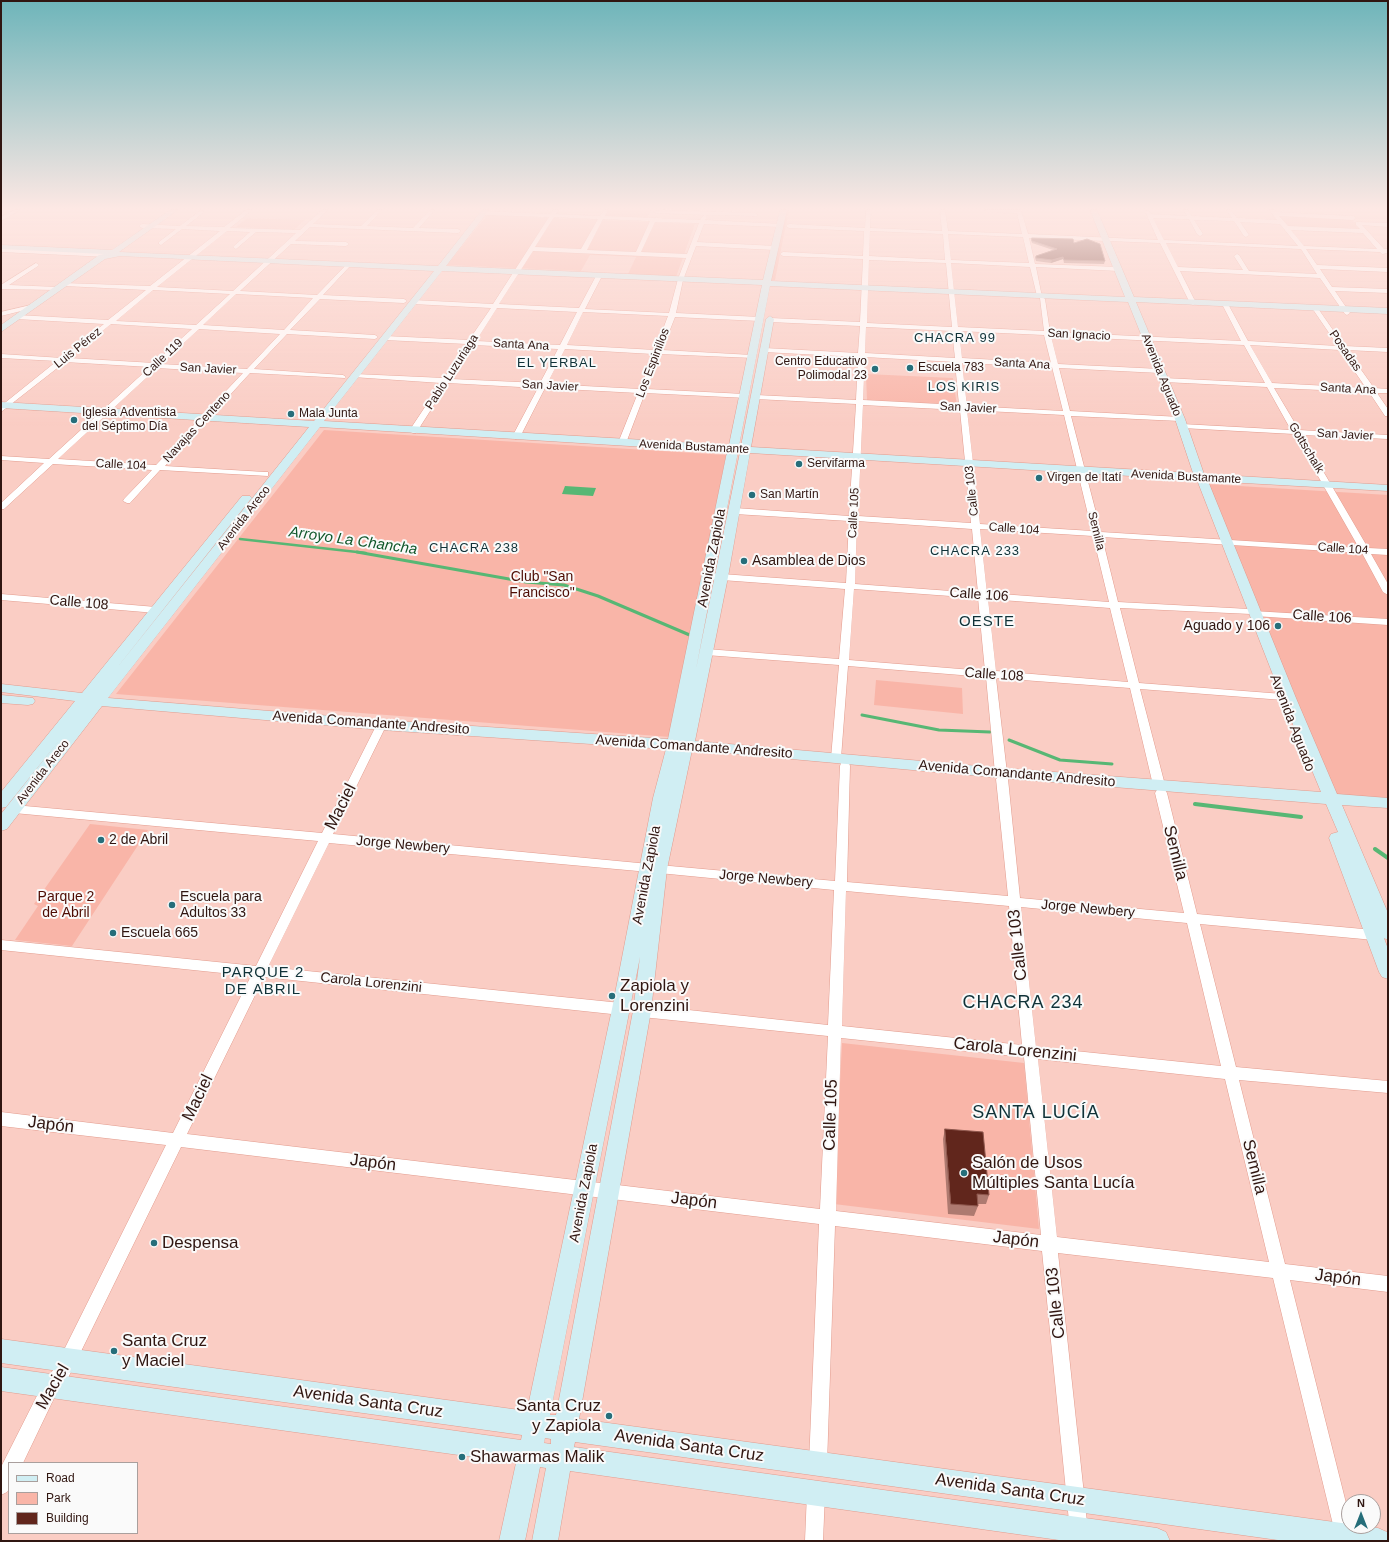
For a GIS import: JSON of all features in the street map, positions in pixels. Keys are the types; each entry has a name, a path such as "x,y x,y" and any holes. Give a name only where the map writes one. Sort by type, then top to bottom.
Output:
{"main road":[{"path":"1,329 68,282"},
{"name":"Avenida Areco","path":"89,703 156,610 265,474 355,376 385,338 420,282"},
{"name":"Avenida Areco","path":"1,825 7,806 312,424 343,377 375,337 427,282"},
{"path":"741,282 1226,306 1345,311 1388,311"},
{"name":"Avenida Aguado","path":"1124,282 1181,423 1199,477 1224,542 1381,934 1388,972"},
{"name":"Avenida Zapiola","path":"703,640 708,576 752,357 765,319 773,283"},
{"path":"1132,301 1193,303 1226,306"},
{"path":"1345,311 1388,315"},
{"name":"Avenida Zapiola","path":"512,1541 537,1425 621,1009 654,869 703,640 722,577 764,350 765,319"},
{"name":"Avenida Bustamante","path":"3,407 206,417 414,431 1388,488"},
{"name":"Avenida Aguado","path":"1252,612 1283,697 1328,803"},
{"name":"Avenida Comandante Andresito","path":"1,688 72,696 89,703 110,708 380,730 679,749"},
{"name":"Avenida Comandante Andresito","path":"1,699 89,703 382,725 840,762 1328,803 1388,812"},
{"name":"Avenida Comandante Andresito","path":"1328,803 1388,803"},
{"name":"Avenida Zapiola","path":"545,1541 642,1011 654,869"},
{"name":"Avenida Santa Cruz","path":"1,1351 1076,1499 1345,1539 1378,1541"},
{"name":"Avenida Santa Cruz","path":"1,1379 816,1493 1080,1536 1157,1541"}],"street":[{"path":"2,289 12,282"},
{"name":"Luis Pérez","path":"3,407 159,282"},
{"name":"Calle 119","path":"1,507 246,282"},
{"name":"Navajas Centeno","path":"127,501 333,282"},
{"name":"Pablo Luzuriaga","path":"414,431 511,282"},
{"path":"516,437 595,282"},
{"name":"Los Espinillos","path":"622,443 672,315 680,282"},
{"name":"Calle 105","path":"818,1464 840,886 840,762 865,282"},
{"name":"Calle 103","path":"950,282 1080,1536"},
{"name":"Semilla","path":"1037,282 1047,333 1345,1539"},
{"path":"1182,282 1193,303"},
{"name":"Posadas","path":"1325,282 1345,311"},
{"name":"San Ignacio","path":"65,284 1388,350"},
{"path":"2,289 57,289"},
{"path":"1330,289 1388,291"},
{"name":"Gottschalk","path":"1226,306 1295,432 1328,485 1388,592"},
{"path":"1,314 32,307"},
{"name":"Posadas","path":"1316,310 1388,414"},
{"path":"18,317 375,337"},
{"name":"Santa Ana","path":"385,338 752,357"},
{"name":"Santa Ana","path":"764,350 1055,365 1269,385 1388,391"},
{"name":"San Javier","path":"1,356 343,377"},
{"name":"San Javier","path":"355,376 744,396"},
{"name":"San Javier","path":"756,397 1067,413 1295,432 1388,437"},
{"name":"Calle 104","path":"1,458 265,474"},
{"name":"Calle 104","path":"735,511 1388,552"},
{"name":"Calle 106","path":"708,576 1114,605 1252,612 1388,622"},
{"name":"Calle 108","path":"1,597 156,610"},
{"name":"Calle 108","path":"703,640 845,663 1283,697"},
{"name":"Maciel","path":"13,1462 51,1386 62,1374 325,838 380,730"},
{"name":"Jorge Newbery","path":"7,806 654,869 1191,919 1381,934"},
{"name":"Carola Lorenzini","path":"1,944 621,1009"},
{"name":"Carola Lorenzini","path":"642,1011 1230,1073 1388,1087"},
{"name":"Japón","path":"1,1119 1388,1284"},
{"path":"1,1486 8,1472"},
{"path":"814,1541 816,1493"}],"green space":[{"path":"866,374 953,378 957,406 867,401"},
{"name":"Club \"San Francisco\"","path":"324,430 726,455 670,737 116,694"},
{"path":"1206,484 1388,495 1388,800 1331,795"},
{"path":"876,680 962,688 963,714 874,705"},
{"name":"Parque 2 de Abril","path":"90,824 148,830 72,946 15,940 38,906 34,904"},
{"path":"842,1043 1024,1063 1039,1229 834,1204"}],"shaded area":[{"path":"565,486 596,488 593,496 562,494"}],"building":[{"name":"Salón de Usos Múltiples Santa Lucía","path":"945,1129 983,1132 989,1195 977,1194 978,1206 951,1204"}],"waterway":[{"name":"Arroyo La Chancha","path":"240,539 357,552"},
{"name":"Arroyo La Chancha","path":"357,552 366,553"},
{"name":"Arroyo La Chancha","path":"357,552 526,582 564,585 598,596 692,636"},
{"name":"Arroyo La Chancha","path":"862,715 939,730 990,732"},
{"name":"Arroyo La Chancha","path":"1009,740 1060,760 1112,764"},
{"name":"Arroyo La Chancha","path":"1195,804 1301,817"},
{"name":"Arroyo La Chancha","path":"1375,849 1388,858"}],"place":[{"name":"Escuela 783","path":"910,368"},
{"name":"Centro Educativo Polimodal 23","path":"875,369"},
{"name":"Mala Junta","path":"291,414"},
{"name":"Iglesia Adventista del Séptimo Día","path":"74,420"},
{"name":"Servifarma","path":"799,464"},
{"name":"Virgen de Itatí","path":"1039,478"},
{"name":"San Martín","path":"752,495"},
{"name":"Asamblea de Dios","path":"744,561"},
{"name":"Aguado y 106","path":"1278,626"},
{"name":"2 de Abril","path":"101,840"},
{"name":"Escuela para Adultos 33","path":"172,905"},
{"name":"Escuela 665","path":"113,933"},
{"name":"Zapiola y Lorenzini","path":"612,996"},
{"name":"Salón de Usos Múltiples Santa Lucía","path":"964,1173"},
{"name":"Despensa","path":"154,1243"},
{"name":"Santa Cruz y Maciel","path":"114,1351"},
{"name":"Santa Cruz y Zapiola","path":"609,1416"},
{"name":"Shawarmas Malik","path":"462,1457"}],"district":[{"name":"CHACRA 99","path":"955,338"},
{"name":"EL YERBAL","path":"557,363"},
{"name":"LOS KIRIS","path":"964,387"},
{"name":"CHACRA 238","path":"474,548"},
{"name":"CHACRA 233","path":"975,551"},
{"name":"OESTE","path":"987,622"},
{"name":"PARQUE 2 DE ABRIL","path":"263,982"},
{"name":"CHACRA 234","path":"1023,1003"},
{"name":"SANTA LUCÍA","path":"1036,1113"}]}
